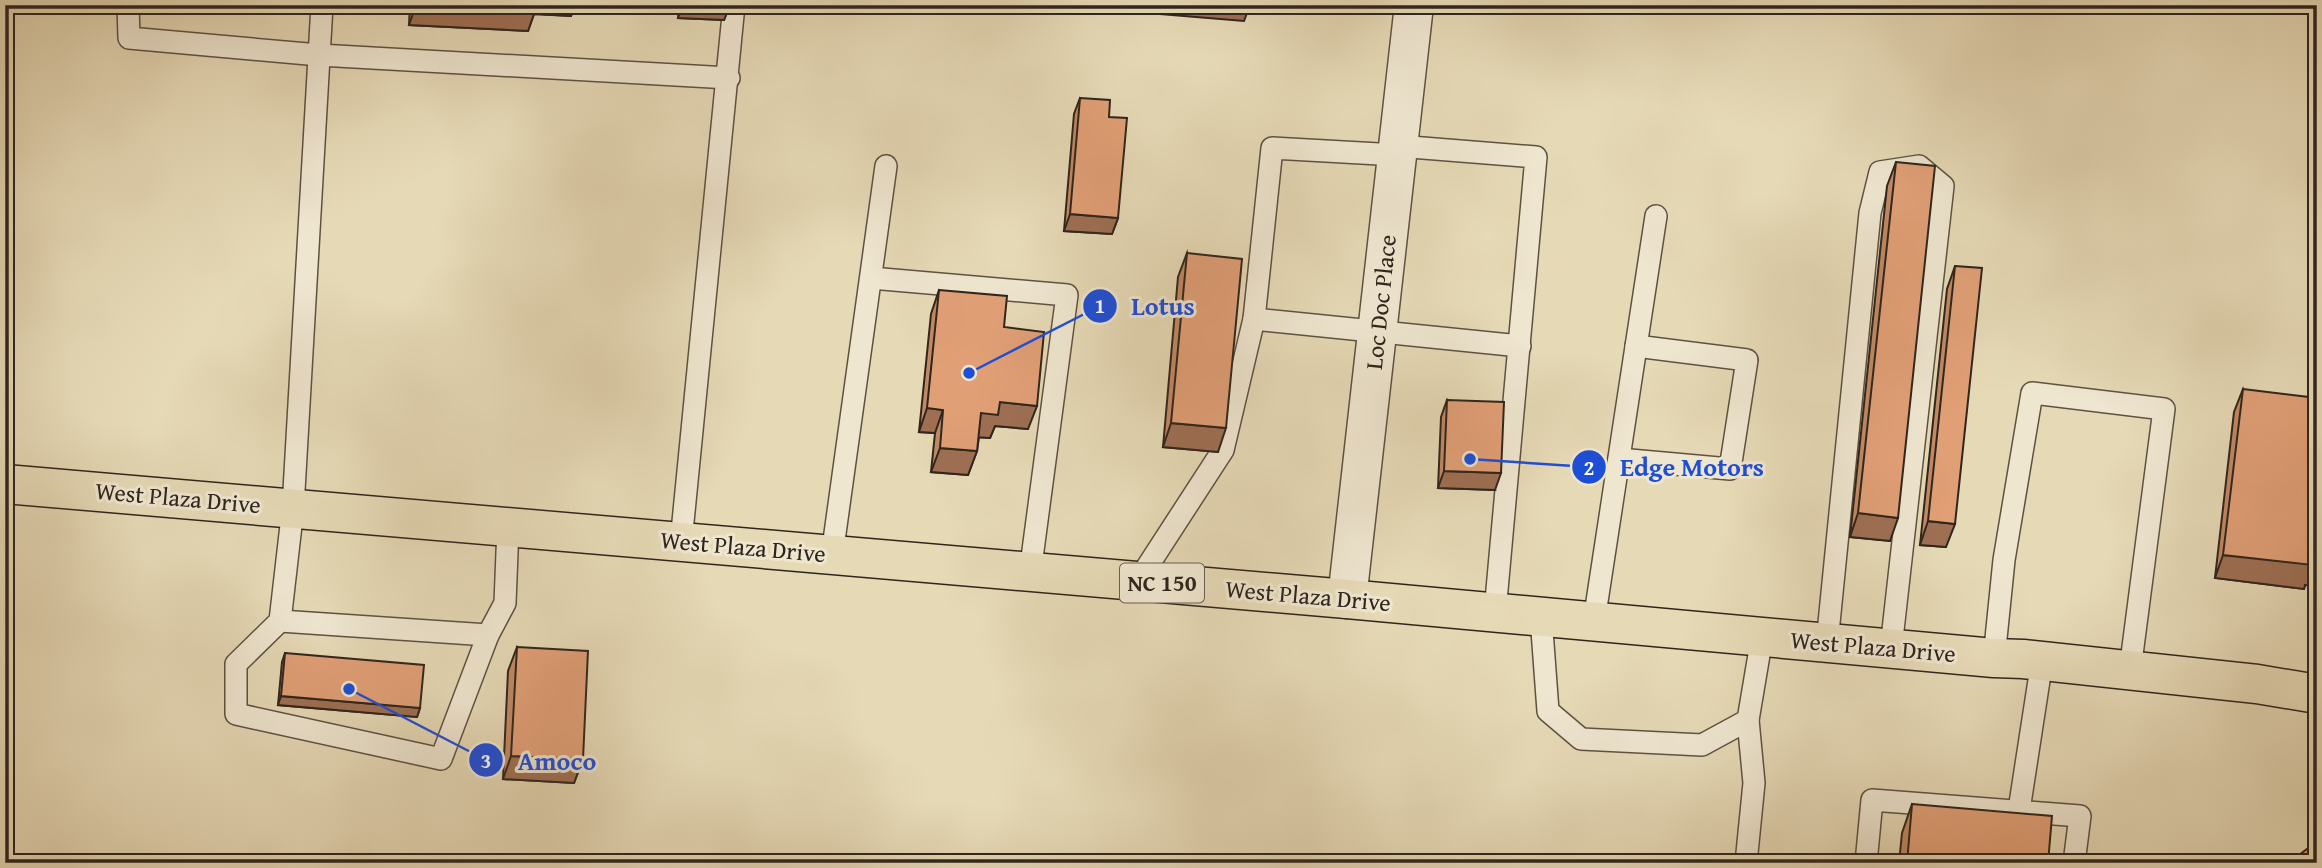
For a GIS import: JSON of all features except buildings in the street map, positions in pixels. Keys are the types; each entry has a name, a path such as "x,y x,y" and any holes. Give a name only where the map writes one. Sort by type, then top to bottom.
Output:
{"main road":[{"name":"West Plaza Drive","path":"5,484 2042,661 2257,684 2317,694"}],"street":[{"name":"Loc Doc Place","path":"1347,599 1414,5"}],"lane":[{"path":"128,5 129,38 319,55 729,78"},
{"path":"322,5 293,508 280,621 236,664 236,714 441,760 488,635 505,603 508,527"},
{"path":"681,542 729,78 734,5"},
{"path":"1138,581 1223,450 1255,319 1272,148 1398,150 1536,157 1495,612"},
{"path":"832,555 886,166"},
{"path":"1827,643 1870,213 1880,172 1919,166 1943,186 1891,648"},
{"path":"1594,621 1656,216"},
{"path":"871,278 1067,295 1030,573"},
{"path":"1255,319 1520,346"},
{"path":"1619,459 1730,469 1747,360 1636,346"},
{"path":"1994,658 2004,560 2032,393 2164,409 2130,670"},
{"path":"1541,617 1548,711 1581,739 1702,745 1748,720"},
{"path":"280,621 488,635"},
{"path":"1746,863 1754,783 1748,720 1762,637"},
{"path":"2019,810 2042,661"},
{"path":"1866,863 1872,800 2080,816 2074,863"}],"place":[{"name":"Lotus","path":"969,373"},
{"name":"Edge Motors","path":"1470,459"},
{"name":"Amoco","path":"349,689"}]}
